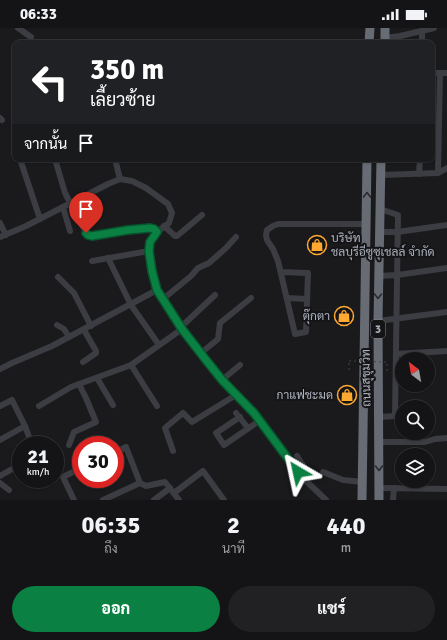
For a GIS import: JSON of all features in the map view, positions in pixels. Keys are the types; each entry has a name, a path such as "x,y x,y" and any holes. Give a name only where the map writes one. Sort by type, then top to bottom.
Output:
{"highway":[{"path":"369,40 370,28"},
{"path":"385,28 385,40"},
{"name":"ถนนสุขุมวิท","path":"362,500 367,162"},
{"name":"ถนนสุขุมวิท","path":"379,500 378,276 381,162"}],"street":[{"path":"18,28 31,37"},
{"path":"389,40 434,28"},
{"path":"422,31 422,40"},
{"path":"438,173 444,73"},
{"path":"21,162 40,219"},
{"path":"56,162 65,193 88,235 92,236 150,228 157,232"},
{"path":"116,162 120,179"},
{"path":"419,174 420,162"},
{"path":"381,175 438,173 447,168"},
{"path":"0,223 3,236 120,179 132,181 146,188 168,204 172,213 169,223 157,232 150,242 149,251 157,290 181,328 222,380 254,413 295,468 326,500"},
{"path":"63,207 70,231"},
{"path":"380,209 398,215 396,352"},
{"path":"164,226 175,236 177,236 202,215"},
{"path":"379,232 397,232 446,223"},
{"path":"280,272 308,273 306,332 295,334 275,255 266,236 267,230 278,224 366,224"},
{"path":"163,299 191,276 198,268 209,263 236,237"},
{"path":"92,261 149,251"},
{"path":"108,258 131,305 159,345"},
{"path":"378,276 447,268"},
{"path":"58,277 74,292 91,326"},
{"path":"0,369 84,330 157,290"},
{"path":"39,406 79,384 131,365 181,328 215,295"},
{"path":"201,353 218,339 220,323 251,298"},
{"path":"287,298 307,298"},
{"path":"378,321 447,312"},
{"path":"57,325 64,329 69,337"},
{"path":"83,362 96,353 84,330"},
{"path":"430,352 447,351"},
{"path":"131,365 157,406"},
{"path":"222,380 240,365"},
{"path":"97,378 113,406"},
{"path":"69,444 74,432 96,422 79,384"},
{"path":"379,417 395,416 395,392"},
{"path":"172,451 165,428 183,413 192,422 236,395"},
{"path":"0,406 12,400 28,436"},
{"path":"254,413 240,417 216,433 224,445 259,421"},
{"path":"240,417 248,428"},
{"path":"0,440 24,426"},
{"path":"379,442 425,442 447,438"},
{"path":"124,448 126,447 140,483 146,486 164,482 178,500"},
{"path":"297,456 306,469 307,482"},
{"path":"295,468 302,464"},
{"path":"0,476 12,469"},
{"path":"154,500 172,491 203,471 224,500"},
{"path":"72,472 63,476 74,500"},
{"path":"323,472 343,480 362,482"},
{"path":"0,483 9,490"},
{"path":"103,500 140,483"},
{"path":"380,488 447,489"},
{"path":"393,500 394,488"}],"path":[{"path":"349,370 349,361 387,362 387,371"}],"place":[{"name":"บริษัท ชลบุรีอีซูซุเชลล์ จำกัด","path":"317,245"},
{"name":"ตุ๊กตา","path":"344,316"},
{"name":"กาแฟชะมด","path":"347,395"}],"route":[{"path":"86,233 92,236 150,228 157,232 150,242 149,251 157,290 182,329 206,360 250,411 254,413 298,472"}]}
